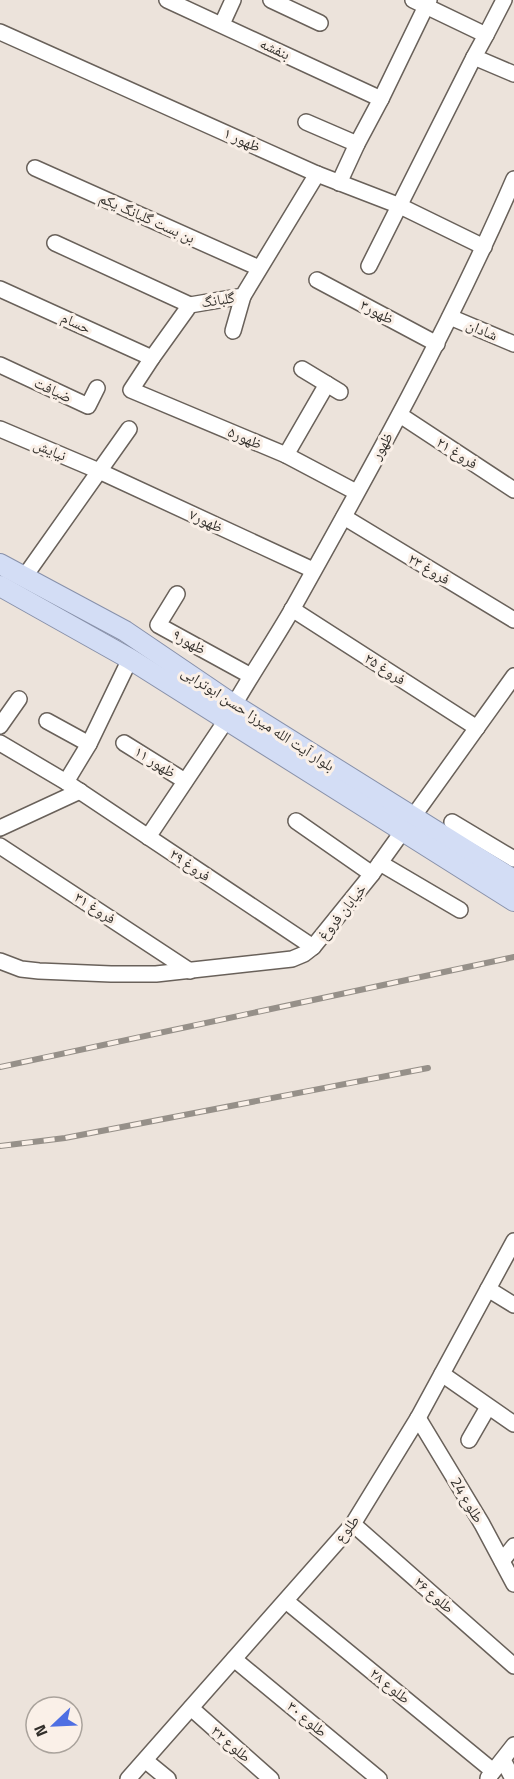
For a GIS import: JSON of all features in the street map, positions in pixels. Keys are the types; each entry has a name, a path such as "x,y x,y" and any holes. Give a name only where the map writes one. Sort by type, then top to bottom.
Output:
{"main road":[{"name":"بلوار آیت الله میرزا حسن ابوترابی","path":"0,564 125,631 230,712"},
{"name":"بلوار آیت الله میرزا حسن ابوترابی","path":"2,591 230,712 408,824 514,901"},
{"name":"بلوار آیت الله میرزا حسن ابوترابی","path":"408,824 481,850 514,880"}],"street":[{"name":"بنفشه","path":"167,0 381,99"},
{"path":"222,24 233,0"},
{"path":"271,0 320,23"},
{"path":"369,266 504,0"},
{"path":"339,183 381,99 423,2 486,35"},
{"name":"ظهور ۱","path":"0,32 317,174 400,207 484,247"},
{"path":"474,57 514,74"},
{"path":"306,122 357,144"},
{"name":"بن بست گلبانگ یکم","path":"35,168 259,268"},
{"name":"گلبانگ","path":"131,390 190,305 243,296 317,174"},
{"name":"ظهور","path":"148,837 230,712 344,517 437,344 514,179"},
{"path":"55,243 190,305"},
{"name":"ظهور۳","path":"317,280 437,344"},
{"name":"حسام","path":"0,289 152,358"},
{"path":"233,331 243,296"},
{"name":"شادان","path":"450,316 514,344"},
{"name":"ضیافت","path":"0,365 88,406 97,388"},
{"path":"286,455 333,388 302,369"},
{"name":"ظهور۵","path":"131,390 286,455 356,492"},
{"name":"فروغ ۲۱","path":"400,415 514,490"},
{"name":"نيايش","path":"0,429 99,471"},
{"path":"25,576 129,429"},
{"name":"ظهور۷","path":"99,471 313,570"},
{"name":"فروغ ۲۳","path":"344,517 514,620"},
{"name":"ظهور۹","path":"177,594 158,625 251,676"},
{"name":"فروغ ۲۵","path":"292,609 477,728"},
{"path":"66,782 89,744 130,659"},
{"name":"خیابان فروغ","path":"0,961 21,969 156,974 292,958 304,954 313,947 376,868 514,676"},
{"path":"0,726 19,699"},
{"path":"47,721 89,744"},
{"name":"فروغ ۲۹","path":"0,743 80,791 313,947"},
{"name":"ظهور ۱۱","path":"124,743 185,781"},
{"path":"4,821 80,791"},
{"path":"296,821 376,868 460,910"},
{"path":"452,822 481,850 514,859"},
{"name":"فروغ ۳۱","path":"0,846 190,971"},
{"name":"طلوع","path":"128,1779 353,1524 418,1418 514,1241"},
{"path":"488,1289 514,1305"},
{"path":"442,1374 514,1424"},
{"path":"469,1440 488,1407"},
{"name":"طلوع 24","path":"418,1418 482,1524 514,1584"},
{"name":"طلوع ۲۶","path":"353,1524 514,1666"},
{"path":"502,1561 514,1546"},
{"name":"طلوع ۲۸","path":"286,1601 494,1770"},
{"name":"طلوع ۳۰","path":"234,1659 379,1779"},
{"name":"طلوع ۳۲","path":"190,1708 271,1779"},
{"path":"513,1779 494,1770 514,1745"},
{"path":"146,1761 168,1779"}],"railway":[{"path":"0,1067 514,957"},
{"path":"0,1146 65,1138 428,1068"}]}
